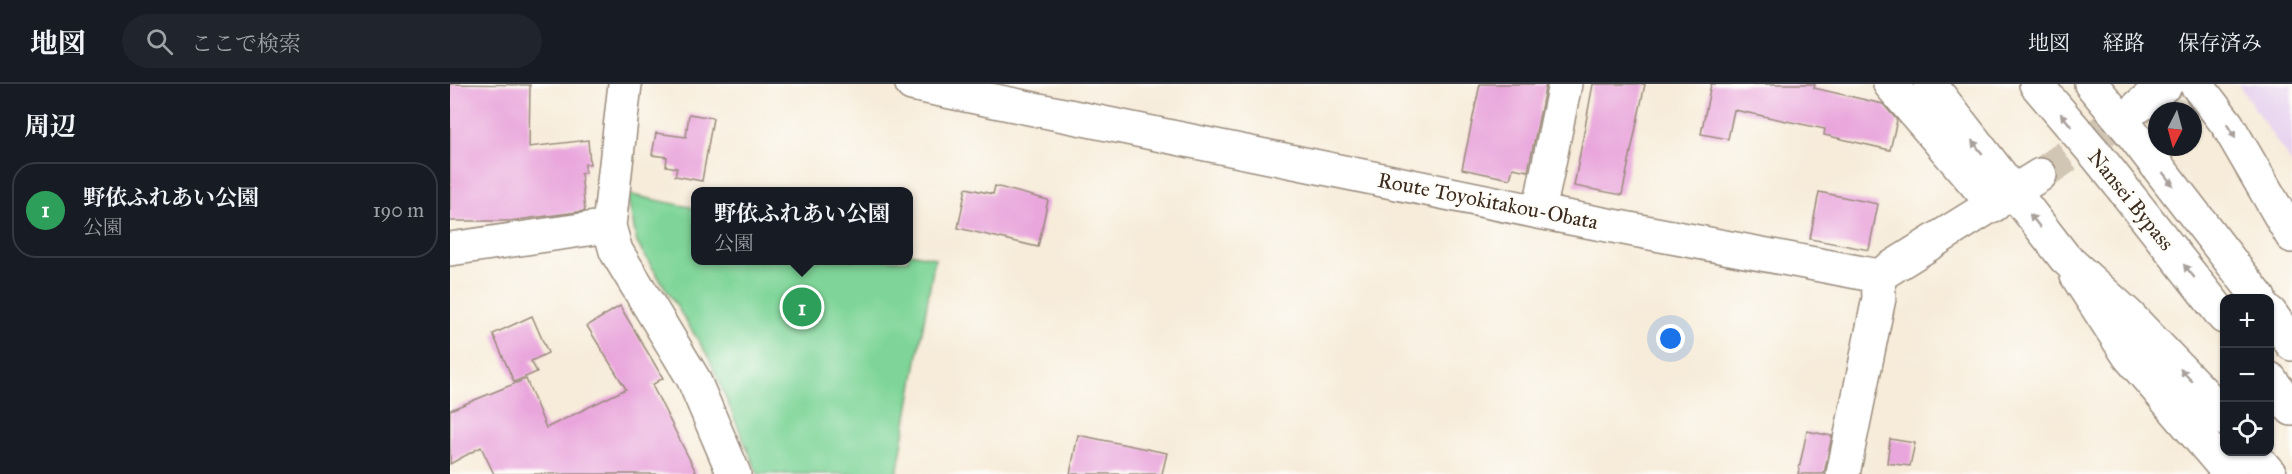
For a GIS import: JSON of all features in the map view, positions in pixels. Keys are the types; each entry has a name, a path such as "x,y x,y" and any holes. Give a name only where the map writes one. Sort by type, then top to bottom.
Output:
{"main road":[{"path":"625,84 609,226 616,251 693,378 734,474"},
{"name":"Route Toyokitakou-Obata","path":"912,84 1539,212 1878,276"},
{"path":"1539,212 1565,84"},
{"path":"1890,84 2015,191"},
{"path":"1929,84 2015,191 2065,258 2129,356 2230,474"},
{"name":"Nansei Bypass","path":"2036,84 2098,157 2220,312"},
{"name":"Nansei Bypass","path":"2091,84 2131,132 2256,294"},
{"path":"2139,106 2166,84"},
{"path":"2196,84 2227,124 2292,236"},
{"path":"1842,474 1879,298 1878,276 2015,191"},
{"path":"450,249 609,226"},
{"path":"2065,258 2127,314 2204,394 2220,414"},
{"path":"2274,319 2292,344"},
{"path":"2274,384 2292,409"},
{"path":"2255,456 2270,474"}],"shaded area":[{"path":"2238,84 2292,84 2292,164"}],"green space":[{"path":"627,194 691,207 691,265 913,265 913,254 935,258 897,474 758,474 708,356 637,243"}],"building":[{"path":"450,84 530,85 529,147 588,140 590,164 585,164 585,173 581,173 585,211 509,221 450,221"},
{"path":"1480,84 1546,84 1528,171 1513,168 1510,179 1462,169"},
{"path":"1593,84 1645,84 1622,195 1574,186"},
{"path":"1711,84 1815,84 1814,88 1883,104 1897,120 1890,150 1824,135 1825,129 1734,110 1728,139 1701,134"},
{"path":"689,114 713,118 702,181 675,176 677,168 666,166 667,157 652,155 656,133 686,137"},
{"path":"995,186 1048,200 1038,247 958,228 966,188 993,194"},
{"path":"1819,192 1878,204 1869,250 1810,239"},
{"path":"620,306 663,378 652,385 697,474 494,474 481,447 450,464 450,410 526,379 546,428 626,389 587,326"},
{"path":"532,316 548,353 531,361 537,372 514,382 493,334"},
{"path":"1807,431 1832,436 1824,474 1798,474"},
{"path":"1078,435 1167,453 1162,474 1070,474"},
{"path":"1890,439 1915,443 1910,466 1887,463"}],"tunnel":[{"path":"2040,175 2139,106"}],"place":[{"name":"野依ふれあい公園","path":"802,307"}]}
